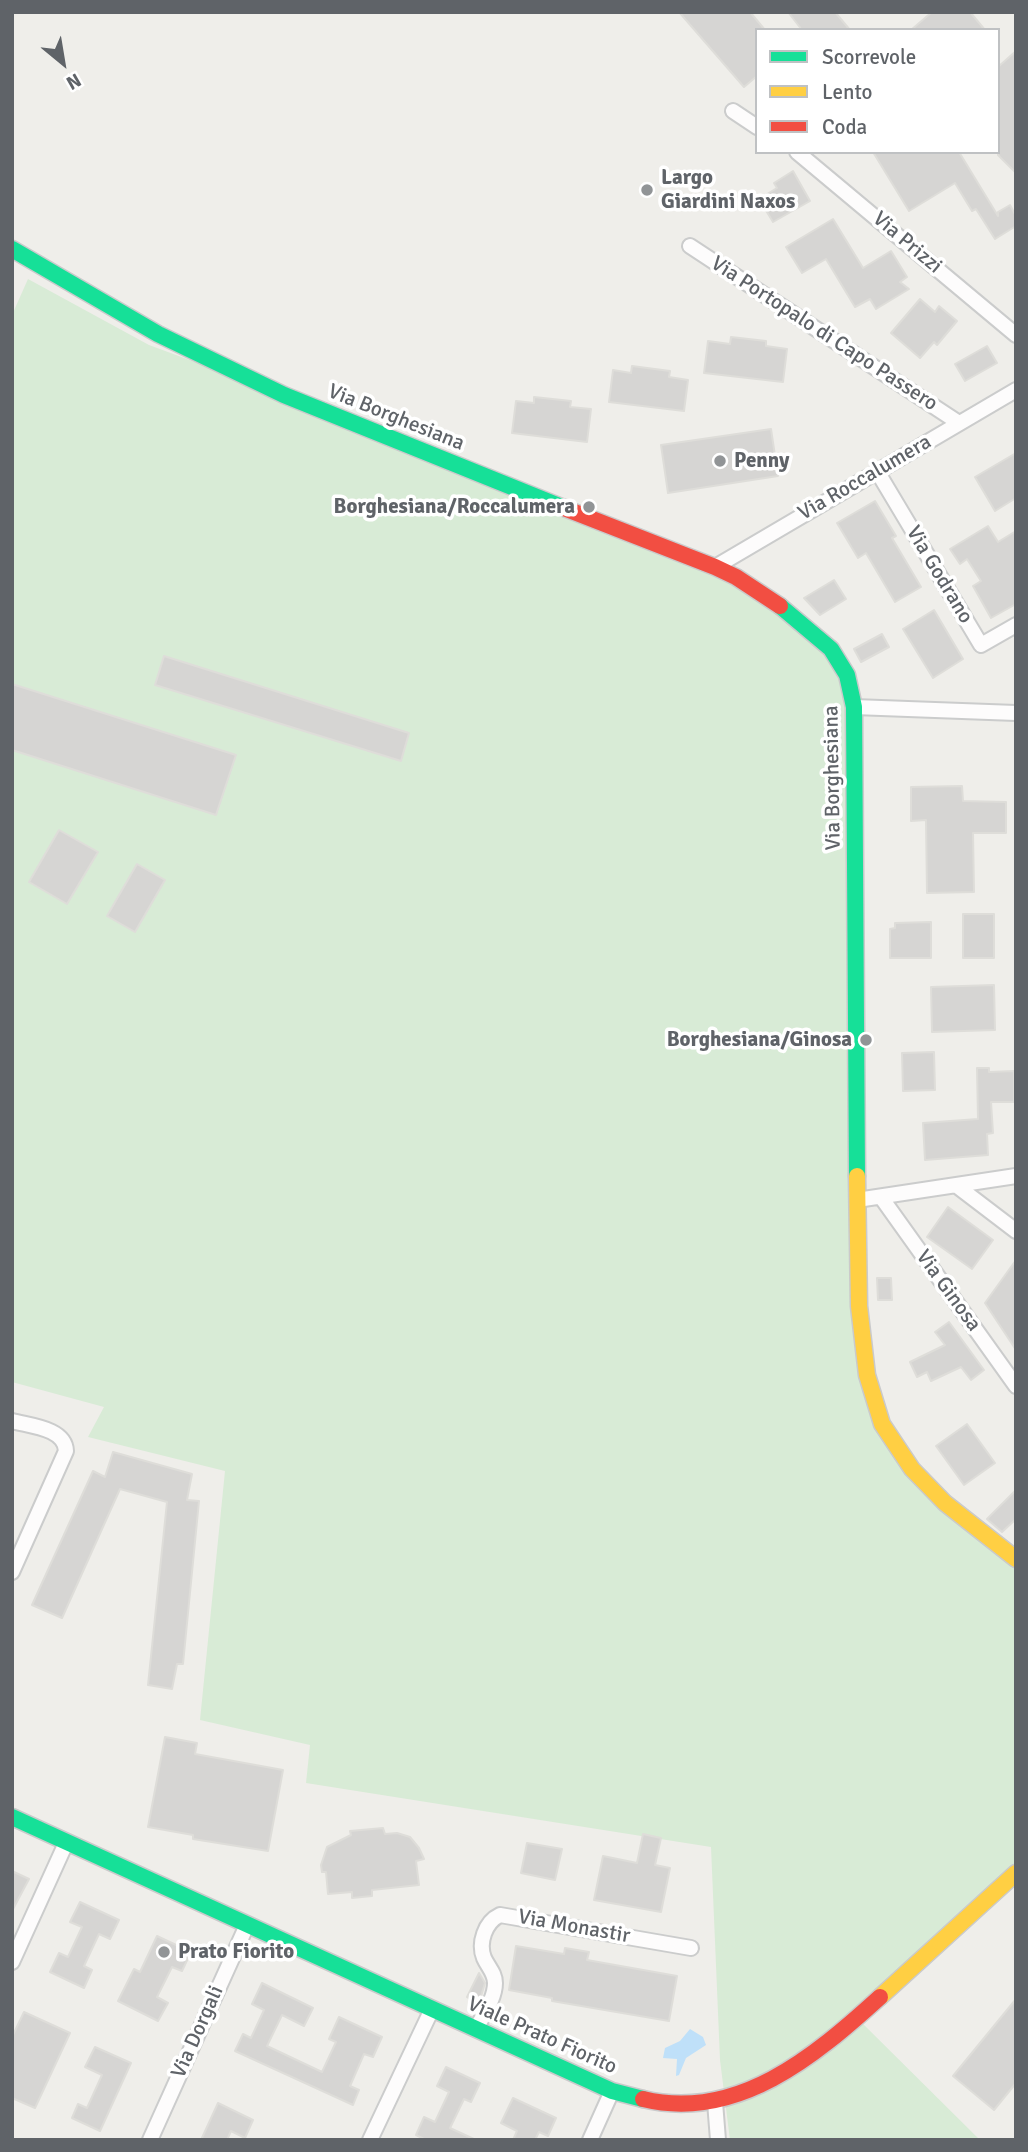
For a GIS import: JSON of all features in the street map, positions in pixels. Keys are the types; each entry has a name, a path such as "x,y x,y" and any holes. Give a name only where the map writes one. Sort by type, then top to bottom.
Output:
{"street":[{"path":"733,111 755,126"},
{"name":"Via Prizzi","path":"799,154 1016,335"},
{"name":"Via Portopalo di Capo Passero","path":"690,246 959,423"},
{"name":"Via Borghesiana","path":"12,249 134,321 264,385 436,458 715,567 746,582 826,643 840,660 848,675 854,707 857,1200 859,1306 863,1349 872,1394 883,1424 907,1464 950,1508 1016,1559"},
{"name":"Via Roccalumera","path":"715,567 1016,390"},
{"name":"Via Godrano","path":"877,471 981,645 1016,625"},
{"path":"854,707 1016,713"},
{"path":"857,1200 1016,1176"},
{"path":"957,1186 1016,1231"},
{"name":"Via Ginosa","path":"881,1197 1016,1386"},
{"path":"12,1421 58,1435 65,1442 66,1451 13,1570"},
{"name":"Viale Prato Fiorito","path":"12,1817 612,2091 661,2104 715,2102 769,2083 813,2055 1016,1873"},
{"path":"12,1962 66,1843"},
{"name":"Via Monastir","path":"476,2029 495,1987 495,1977 483,1954 484,1937 488,1924 500,1915 691,1948"},
{"name":"Via Dorgali","path":"150,2140 247,1925"},
{"path":"370,2140 432,2009"},
{"path":"590,2140 612,2091"},
{"path":"715,2102 718,2140"}],"green space":[{"path":"28,279 149,345 284,395 721,569 844,667 859,1306 890,1438 1016,1559 1016,1873 857,2018 980,2140 730,2140 720,2060 711,1847 306,1783 310,1745 200,1720 225,1471 88,1437 104,1407 12,1382 12,315"}],"water":[{"path":"690,2029 703,2037 706,2045 686,2058 679,2075 676,2076 677,2059 663,2058 665,2048 680,2041"}],"building":[{"path":"679,12 750,12 763,28 755,28 755,78 744,87"},
{"path":"788,12 835,12 848,28 800,28"},
{"path":"932,12 970,12 983,28 913,28"},
{"path":"1016,51 1016,173 998,155 1000,65"},
{"path":"874,154 960,154 998,216 998,212 1010,205 1016,216 1016,226 995,239 976,209 972,211 955,183 909,211"},
{"path":"793,171 810,201 773,222 759,199 777,188 774,183"},
{"path":"833,219 863,268 891,251 907,277 900,282 909,289 876,309 870,299 855,307 826,259 802,273 786,247"},
{"path":"920,299 935,312 939,306 957,321 937,345 934,342 920,358 891,333"},
{"path":"731,337 766,341 766,346 787,349 783,382 704,373 708,341 730,344"},
{"path":"987,346 997,363 965,381 955,364"},
{"path":"632,366 670,371 669,377 688,380 684,411 609,402 613,370 631,373"},
{"path":"534,397 571,401 570,407 591,409 587,442 512,433 516,401 534,403"},
{"name":"Penny","path":"771,429 778,476 668,493 661,445"},
{"path":"1016,453 1016,498 995,511 975,477"},
{"path":"875,501 896,536 892,538 921,587 895,602 866,553 858,558 837,523"},
{"path":"988,526 998,542 1016,531 1016,604 991,618 973,586 981,581 967,559 960,564 950,549"},
{"path":"834,580 846,599 820,615 804,598"},
{"path":"934,610 963,659 933,678 903,629"},
{"path":"882,634 889,647 861,662 854,649"},
{"path":"164,656 409,733 401,761 155,685"},
{"path":"12,684 236,755 216,815 12,750"},
{"path":"962,786 963,801 1006,802 1006,833 973,833 974,892 927,893 926,820 911,821 911,787"},
{"path":"59,830 98,852 67,904 29,882"},
{"path":"137,864 165,880 135,932 107,916"},
{"path":"963,914 994,914 994,958 963,958"},
{"path":"931,922 931,958 890,958 890,929 895,928 895,923"},
{"path":"994,985 995,1030 932,1032 931,987"},
{"path":"934,1052 935,1090 903,1091 902,1053"},
{"path":"977,1068 989,1068 989,1072 1014,1071 1014,1102 991,1102 993,1133 987,1134 988,1155 925,1160 923,1123 978,1119"},
{"path":"948,1207 993,1240 972,1269 927,1237"},
{"path":"1016,1260 1016,1350 985,1303"},
{"path":"877,1278 891,1278 892,1300 878,1300"},
{"path":"949,1322 984,1370 971,1380 961,1367 931,1381 927,1372 917,1377 910,1362 945,1345 935,1332"},
{"path":"967,1424 995,1463 964,1485 936,1446"},
{"path":"113,1452 192,1474 187,1500 199,1501 183,1664 177,1664 172,1689 148,1685 167,1502 120,1489 62,1618 32,1605 93,1471 105,1477"},
{"path":"1016,1490 1016,1519 1002,1532 987,1519"},
{"path":"165,1737 197,1743 195,1754 283,1770 268,1851 193,1839 193,1835 148,1827"},
{"path":"383,1828 385,1834 397,1833 410,1837 419,1848 424,1859 416,1861 419,1885 372,1890 372,1896 352,1898 352,1892 328,1894 326,1872 322,1872 321,1865 327,1847 351,1835 350,1831"},
{"path":"643,1834 661,1838 655,1865 670,1868 661,1912 594,1900 603,1856 637,1863"},
{"path":"527,1843 562,1849 555,1880 521,1873"},
{"path":"12,1871 29,1879 12,1911"},
{"path":"80,1902 119,1920 110,1939 99,1934 84,1966 92,1970 84,1988 50,1972 59,1953 68,1957 82,1927 70,1922"},
{"path":"157,1936 191,1952 182,1971 172,1967 157,1997 168,2003 158,2021 118,2001 134,1969 140,1972"},
{"path":"516,1946 564,1954 565,1948 589,1952 587,1960 677,1976 669,2021 552,2001 552,1998 509,1990"},
{"path":"479,1973 485,1983 479,2003 467,1997"},
{"path":"262,1983 313,2008 304,2026 282,2015 267,2046 322,2072 336,2042 329,2039 339,2017 382,2037 373,2057 364,2054 350,2086 359,2090 353,2105 235,2051 243,2034 251,2038 264,2010 252,2004"},
{"path":"1016,1999 1016,2083 994,2110 953,2076"},
{"path":"24,2012 70,2033 35,2108 12,2098 12,2037"},
{"path":"95,2047 131,2063 100,2131 72,2118 78,2104 87,2108 102,2075 85,2067"},
{"path":"446,2067 480,2083 471,2102 464,2099 450,2128 476,2140 426,2140 416,2135 424,2117 435,2122 449,2092 437,2086"},
{"path":"513,2098 556,2118 548,2136 539,2132 535,2140 513,2140 517,2131 501,2123"},
{"path":"218,2103 253,2120 245,2138 231,2131 227,2140 201,2140"}],"traffic: fast":[{"path":"12,249 158,334 284,395 564,508"},
{"path":"780,606 831,649 847,675 854,707 857,1176"},
{"path":"12,1817 612,2091 643,2099"}],"traffic: slow":[{"path":"857,1176 859,1306 867,1375 882,1424 912,1469 945,1503 1016,1559"},
{"path":"880,1997 1016,1873"}],"traffic: jam":[{"path":"564,508 715,567 736,577 780,606"},
{"path":"643,2099 678,2104 711,2101 742,2092 772,2079 801,2061 880,1997"}],"place":[{"name":"Largo Giardini Naxos","path":"647,190"},
{"name":"Penny","path":"720,461"},
{"name":"Borghesiana/Roccalumera","path":"589,507"},
{"name":"Borghesiana/Ginosa","path":"866,1040"},
{"name":"Prato Fiorito","path":"164,1952"}]}
